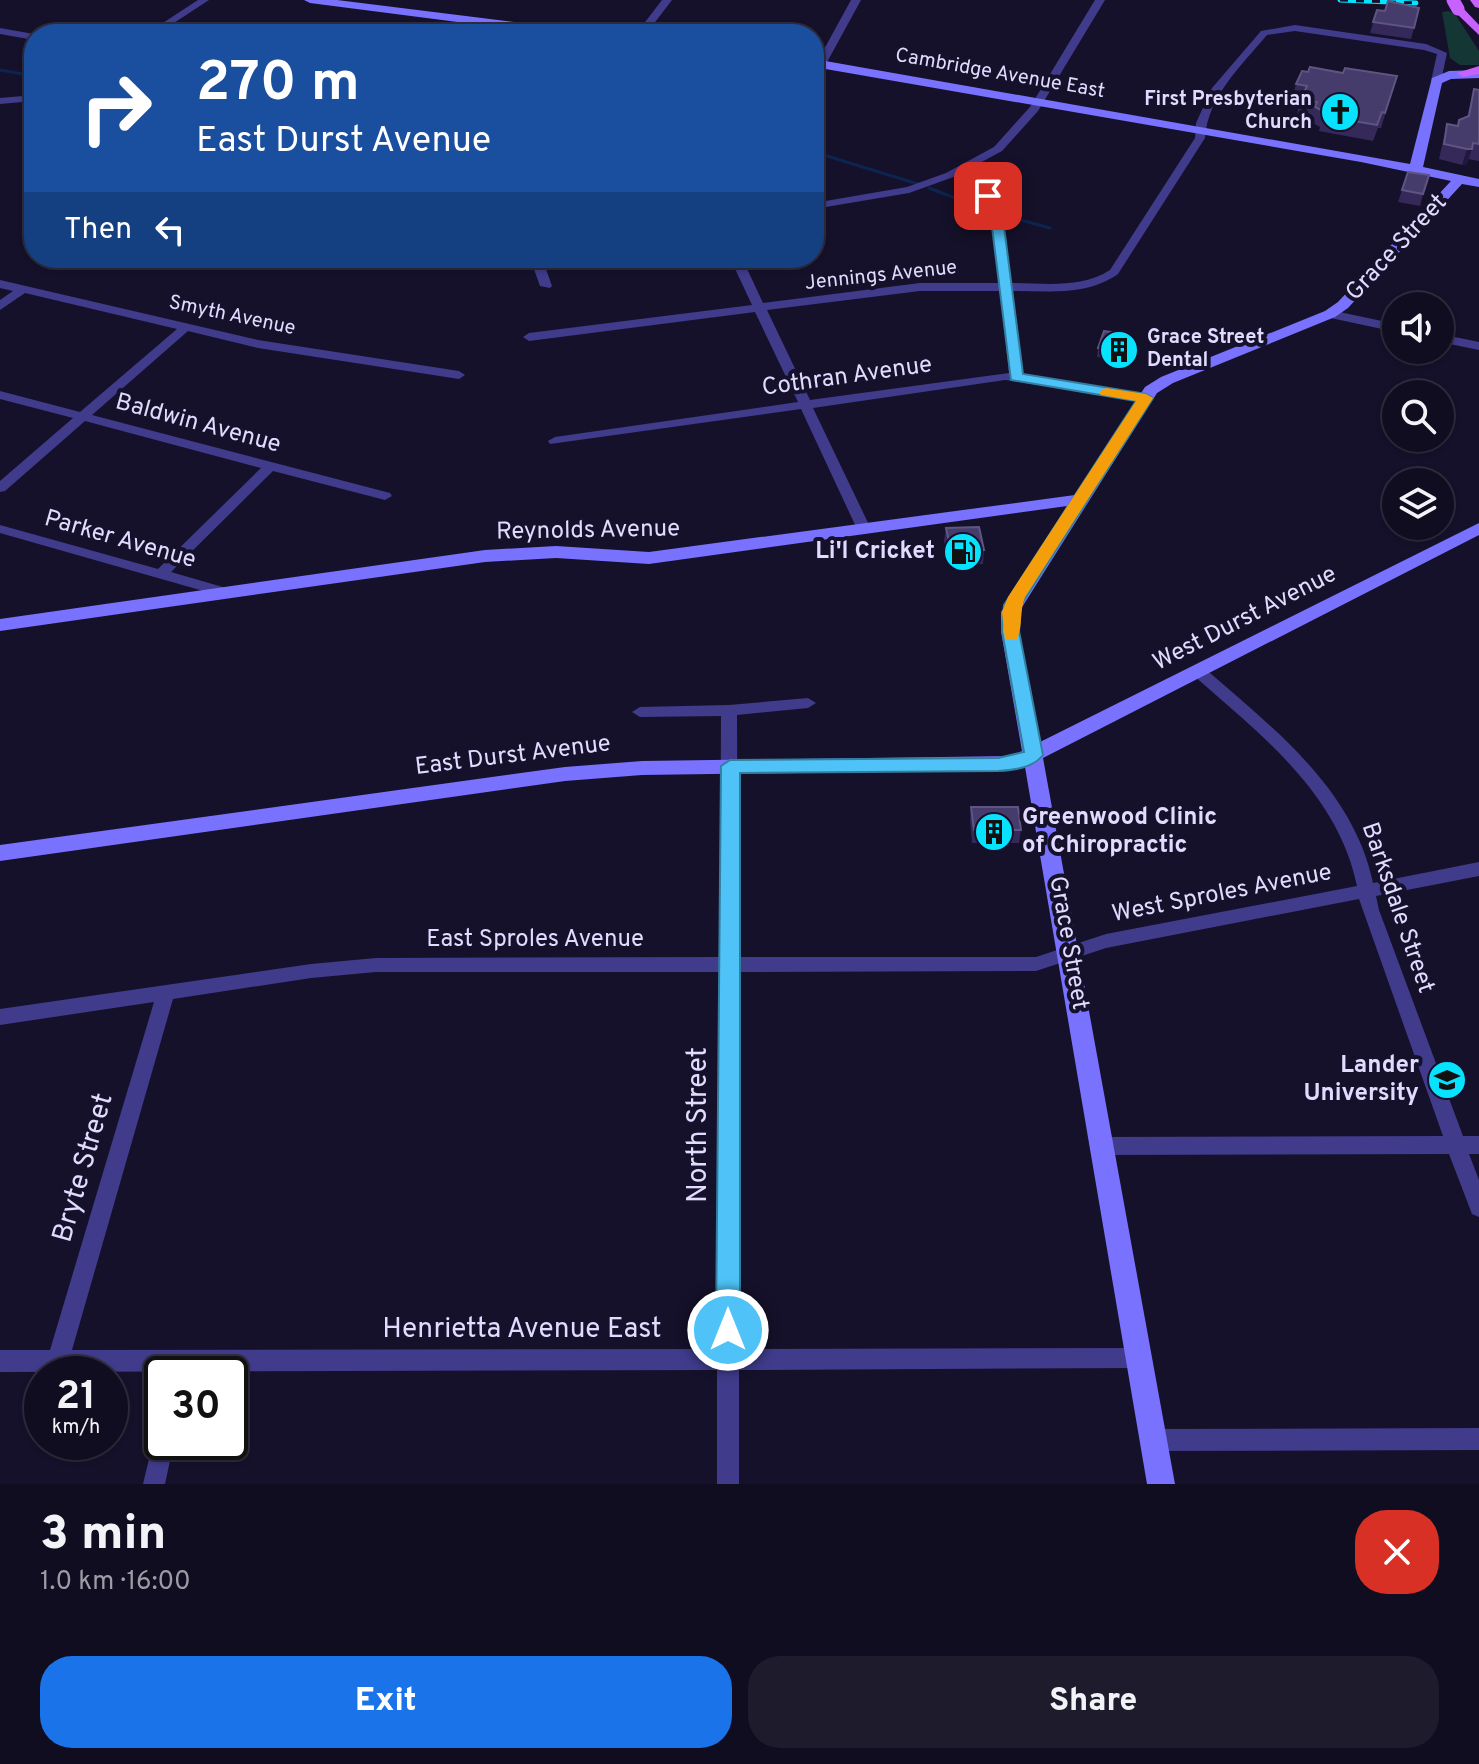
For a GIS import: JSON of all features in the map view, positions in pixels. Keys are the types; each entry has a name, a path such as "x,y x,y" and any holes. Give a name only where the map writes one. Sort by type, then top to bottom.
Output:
{"main road":[{"path":"1476,0 1479,5"},
{"path":"1456,4 1479,32"}],"street":[{"path":"167,24 204,0"},
{"path":"310,0 499,24"},
{"path":"649,24 667,0"},
{"path":"824,53 856,0"},
{"path":"824,205 895,194 960,170 1006,143 1038,101 1100,0"},
{"name":"Jennings Avenue","path":"529,337 920,287 1078,286 1099,282 1112,275 1200,138 1201,123 1217,88 1257,39 1269,31 1295,28 1426,47 1442,53 1436,81"},
{"path":"0,31 24,35"},
{"name":"Cambridge Avenue East","path":"824,64 1416,168 1479,183"},
{"path":"1416,168 1436,81 1479,72"},
{"path":"0,101 24,99"},
{"path":"960,170 981,188 994,206 1016,377"},
{"name":"Grace Street","path":"1161,1484 1010,631 1010,612 1151,390 1167,380 1330,314 1343,305 1459,179"},
{"path":"540,268 546,286"},
{"path":"741,268 864,529"},
{"name":"Smyth Avenue","path":"0,284 258,344 459,375"},
{"path":"0,306 23,289"},
{"path":"1330,314 1382,325"},
{"path":"0,488 186,327"},
{"path":"1454,341 1479,346"},
{"name":"Cothran Avenue","path":"555,441 1016,377 1146,398"},
{"name":"Baldwin Avenue","path":"0,395 385,496"},
{"path":"161,574 270,466"},
{"name":"Reynolds Avenue","path":"0,625 503,553 556,552 649,558 1082,499"},
{"name":"West Durst Avenue","path":"1034,755 1479,528"},
{"name":"Parker Avenue","path":"0,529 228,593"},
{"name":"Barksdale Street","path":"1198,671 1305,771 1349,834 1363,870 1370,910 1479,1208"},
{"path":"640,712 729,710 808,703"},
{"name":"North Street","path":"728,1484 729,710"},
{"name":"East Durst Avenue","path":"0,853 565,774 730,766 998,765 1016,763 1034,755"},
{"name":"West Sproles Avenue","path":"1069,951 1479,869"},
{"name":"East Sproles Avenue","path":"0,1017 311,971 410,964 1036,964 1054,961 1069,951"},
{"name":"Bryte Street","path":"59,1356 166,992"},
{"path":"1103,1146 1479,1145"},
{"name":"Henrietta Avenue East","path":"248,1367 1141,1358"},
{"name":"Henrietta Avenue East","path":"0,1361 24,1361"},
{"path":"1153,1440 1479,1439"},
{"path":"154,1484 159,1460"}],"green space":[{"path":"1442,12 1455,14 1479,51 1479,65 1460,65 1450,58"}],"building":[{"path":"1388,1 1419,8 1414,28 1373,22 1377,10 1385,11"},
{"path":"1310,67 1343,73 1345,68 1397,76 1385,113 1382,112 1377,125 1323,116 1325,112 1315,107 1317,102 1301,99 1307,86 1296,84 1302,71 1308,72"},
{"path":"1474,89 1479,90 1479,144 1473,143 1472,149 1467,149 1444,144 1447,124 1458,126 1459,120 1469,116"},
{"path":"1408,172 1429,175 1423,194 1402,190"},
{"path":"1104,331 1124,334 1123,337 1129,338 1124,353 1098,348"},
{"path":"979,527 984,550 951,551 946,528"},
{"path":"971,807 1018,807 1021,830 974,830"}],"waterway":[{"path":"0,70 24,74"},
{"path":"824,155 918,184"},
{"path":"929,188 984,209"},
{"path":"1017,219 1050,228"}],"railway":[{"path":"1340,0 1416,3"}],"slow traffic":[{"path":"1011,635 1010,612 1017,597 1146,398 1106,392"}],"place":[{"name":"First Presbyterian Church","path":"1340,112"},
{"name":"Grace Street Dental","path":"1119,350"},
{"name":"Li'l Cricket","path":"963,552"},
{"name":"Greenwood Clinic of Chiropractic","path":"994,832"},
{"name":"Lander University","path":"1447,1080"}],"route":[{"path":"728,1330 730,766 998,765 1016,763 1034,755 1010,631 1010,612 1146,398 1016,377 997,219 988,196"}]}
